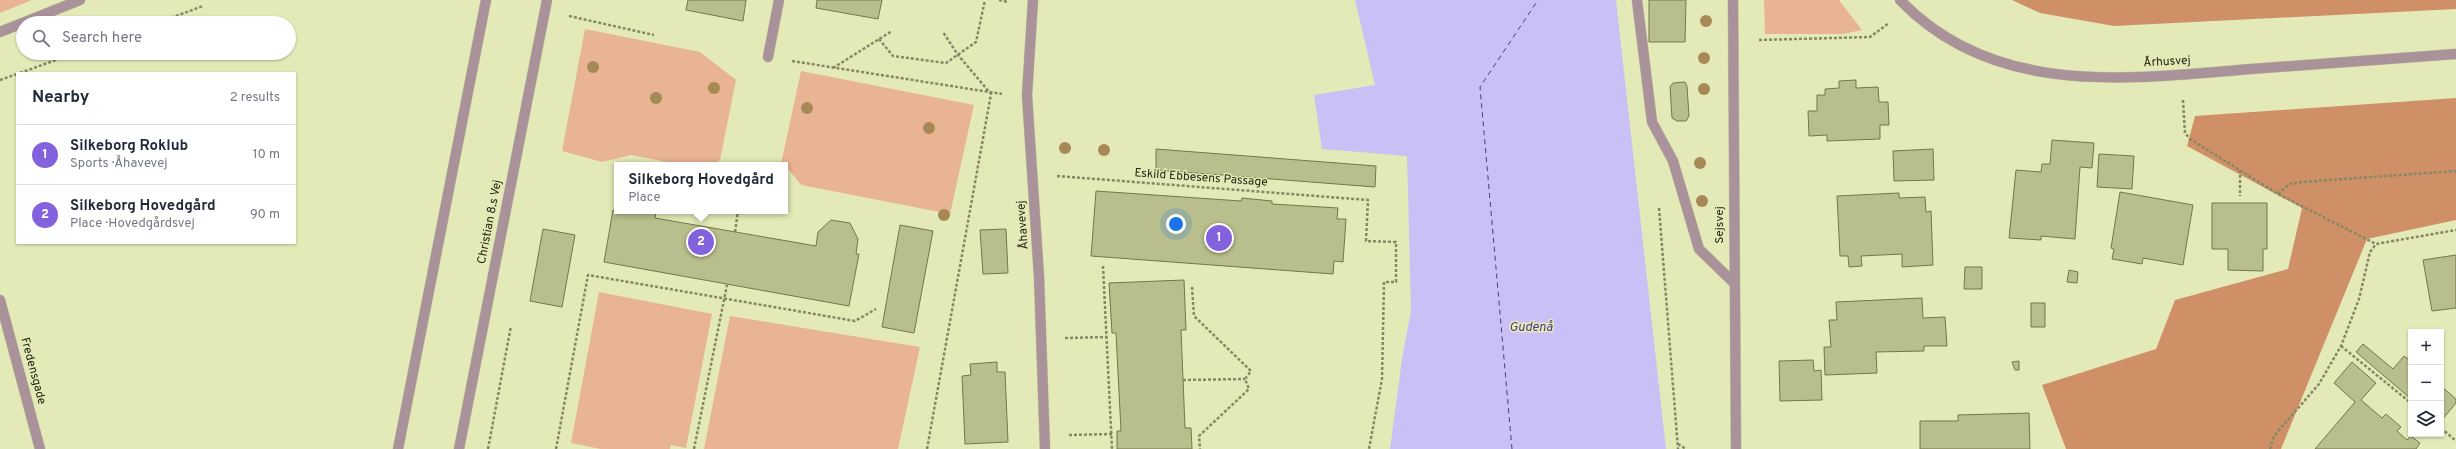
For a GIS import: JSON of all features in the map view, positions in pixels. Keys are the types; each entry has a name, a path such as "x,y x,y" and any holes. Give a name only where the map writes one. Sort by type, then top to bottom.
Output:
{"street":[{"path":"40,16 80,0"},
{"path":"398,449 486,0"},
{"name":"Christian 8.s Vej","path":"459,449 548,0"},
{"path":"768,57 779,0"},
{"name":"Åhavevej","path":"1033,0 1027,95 1033,174 1045,449"},
{"path":"1637,0 1652,122 1674,161 1699,249 1734,282"},
{"name":"Sejsvej","path":"1733,0 1736,449"},
{"name":"Århusvej","path":"1900,0 1931,28 1979,56 2006,65 2061,75 2127,77 2180,75 2456,54"},
{"path":"0,32 16,26"},
{"name":"Fredensgade","path":"0,300 40,449"}],"path":[{"path":"879,39 893,56 946,63 976,42 985,0"},
{"path":"176,16 203,6"},
{"path":"1764,40 1870,38 1909,9"},
{"path":"545,13 570,16 654,35"},
{"path":"833,68 892,31"},
{"path":"943,32 958,55 991,94"},
{"path":"768,57 991,94 1027,95"},
{"path":"23,72 56,60"},
{"path":"0,80 16,74"},
{"path":"926,449 991,94"},
{"path":"2184,115 2185,132 2190,139 2278,194 2376,244 2456,230"},
{"path":"2240,170 2240,196"},
{"path":"2278,194 2289,184 2302,182 2456,170"},
{"name":"Eskild Ebbesens Passage","path":"1033,174 1368,200 1366,241 1396,242 1396,282 1384,282 1382,379 1369,449"},
{"path":"1658,200 1678,449"},
{"path":"735,232 738,214"},
{"path":"2270,449 2274,436 2319,384 2341,346 2359,299 2370,252 2376,244"},
{"path":"1103,266 1112,449"},
{"path":"556,449 588,275 855,321 876,309"},
{"path":"694,449 726,298 727,285"},
{"path":"1183,380 1245,378 1251,371 1194,316 1192,287"},
{"path":"1041,339 1107,337"},
{"path":"2341,346 2408,402"},
{"path":"1200,449 1199,436 1249,389 1245,378"},
{"path":"2444,430 2456,440"},
{"path":"1044,435 1112,434"},
{"path":"1677,444 1686,449"}],"shaded area":[{"path":"0,0 32,0 0,13"},
{"path":"1764,0 1839,0 1862,30 1843,34 1765,34"},
{"path":"2012,0 2456,0 2456,9 2114,26 2040,13"},
{"path":"585,29 700,52 736,80 720,160 717,162 667,162 631,155 602,162 562,151"},
{"path":"801,71 974,105 950,214 801,185 788,169 788,162 781,162"},
{"path":"2456,98 2456,220 2367,239 2281,449 2066,449 2042,385 2156,349 2175,300 2288,269 2302,208 2187,146 2195,116"},
{"path":"599,292 712,314 686,448 671,445 670,449 601,449 571,443"},
{"path":"730,316 920,347 898,449 704,449"}],"water":[{"name":"Gudenå","path":"1355,0 1616,0 1666,449 1390,449 1402,359 1411,311 1407,156 1322,149 1314,95 1375,85"}],"building":[{"path":"688,0 746,0 743,21 686,10"},
{"path":"817,0 882,0 878,19 816,8"},
{"path":"1649,0 1686,0 1685,42 1649,42"},
{"path":"1856,80 1856,88 1878,87 1879,102 1888,102 1889,125 1880,125 1880,139 1827,141 1827,135 1809,136 1808,111 1817,111 1817,95 1825,95 1825,89 1839,88 1839,81"},
{"path":"1685,82 1687,86 1689,116 1686,121 1677,121 1672,118 1670,87 1673,83"},
{"path":"2052,140 2094,143 2092,168 2080,167 2075,239 2041,236 2041,240 2009,238 2016,170 2041,172 2042,164 2050,164"},
{"path":"1156,149 1376,166 1375,187 1156,170"},
{"path":"1933,149 1934,180 1894,181 1893,151"},
{"path":"2099,154 2134,156 2132,189 2097,187"},
{"path":"1096,191 1241,201 1242,198 1272,201 1272,204 1338,208 1337,219 1346,219 1343,262 1334,261 1333,274 1091,256"},
{"path":"2120,192 2193,205 2183,265 2143,258 2142,264 2112,259 2114,249 2111,248"},
{"path":"1899,193 1899,198 1925,197 1926,212 1931,211 1933,265 1902,267 1902,254 1861,256 1862,266 1849,267 1848,256 1840,256 1837,196"},
{"path":"2212,203 2267,203 2267,249 2263,249 2263,271 2228,270 2228,249 2212,249"},
{"path":"613,210 614,214 656,214 655,218 816,246 818,232 831,220 850,223 858,239 856,254 859,254 849,306 604,262"},
{"path":"900,225 933,231 914,333 882,327"},
{"path":"543,229 575,235 562,307 530,301"},
{"path":"1006,229 1008,273 983,274 980,230"},
{"path":"2456,255 2456,308 2432,311 2423,260"},
{"path":"1965,267 1982,267 1982,289 1964,289"},
{"path":"2069,270 2078,272 2077,283 2067,282"},
{"path":"1184,280 1186,330 1181,330 1185,428 1191,428 1192,449 1117,449 1117,431 1121,431 1116,333 1112,333 1109,283"},
{"path":"1922,298 1923,318 1945,317 1947,346 1924,346 1924,351 1876,352 1877,373 1825,375 1824,347 1831,347 1829,320 1837,320 1836,302"},
{"path":"2031,303 2045,303 2045,327 2031,327"},
{"path":"2363,344 2393,369 2404,356 2408,359 2408,396 2356,352"},
{"path":"1813,360 1814,371 1821,370 1822,400 1780,401 1779,361"},
{"path":"2019,361 2019,370 2015,370 2012,362"},
{"path":"997,362 997,372 1005,372 1008,442 965,444 962,376 971,375 970,364"},
{"path":"2352,362 2376,383 2361,400 2382,418 2386,414 2401,427 2397,431 2407,440 2412,437 2420,443 2416,449 2315,449 2355,402 2334,383"},
{"path":"2444,389 2456,399 2456,403 2444,417"},
{"path":"2029,413 2030,449 1920,449 1920,421 1958,421 1958,415"}],"ferry route":[{"path":"1512,449 1480,87 1538,0"}],"place":[{"name":"Silkeborg Roklub","path":"1219,238"},
{"name":"Silkeborg Hovedgård","path":"701,242"}]}
